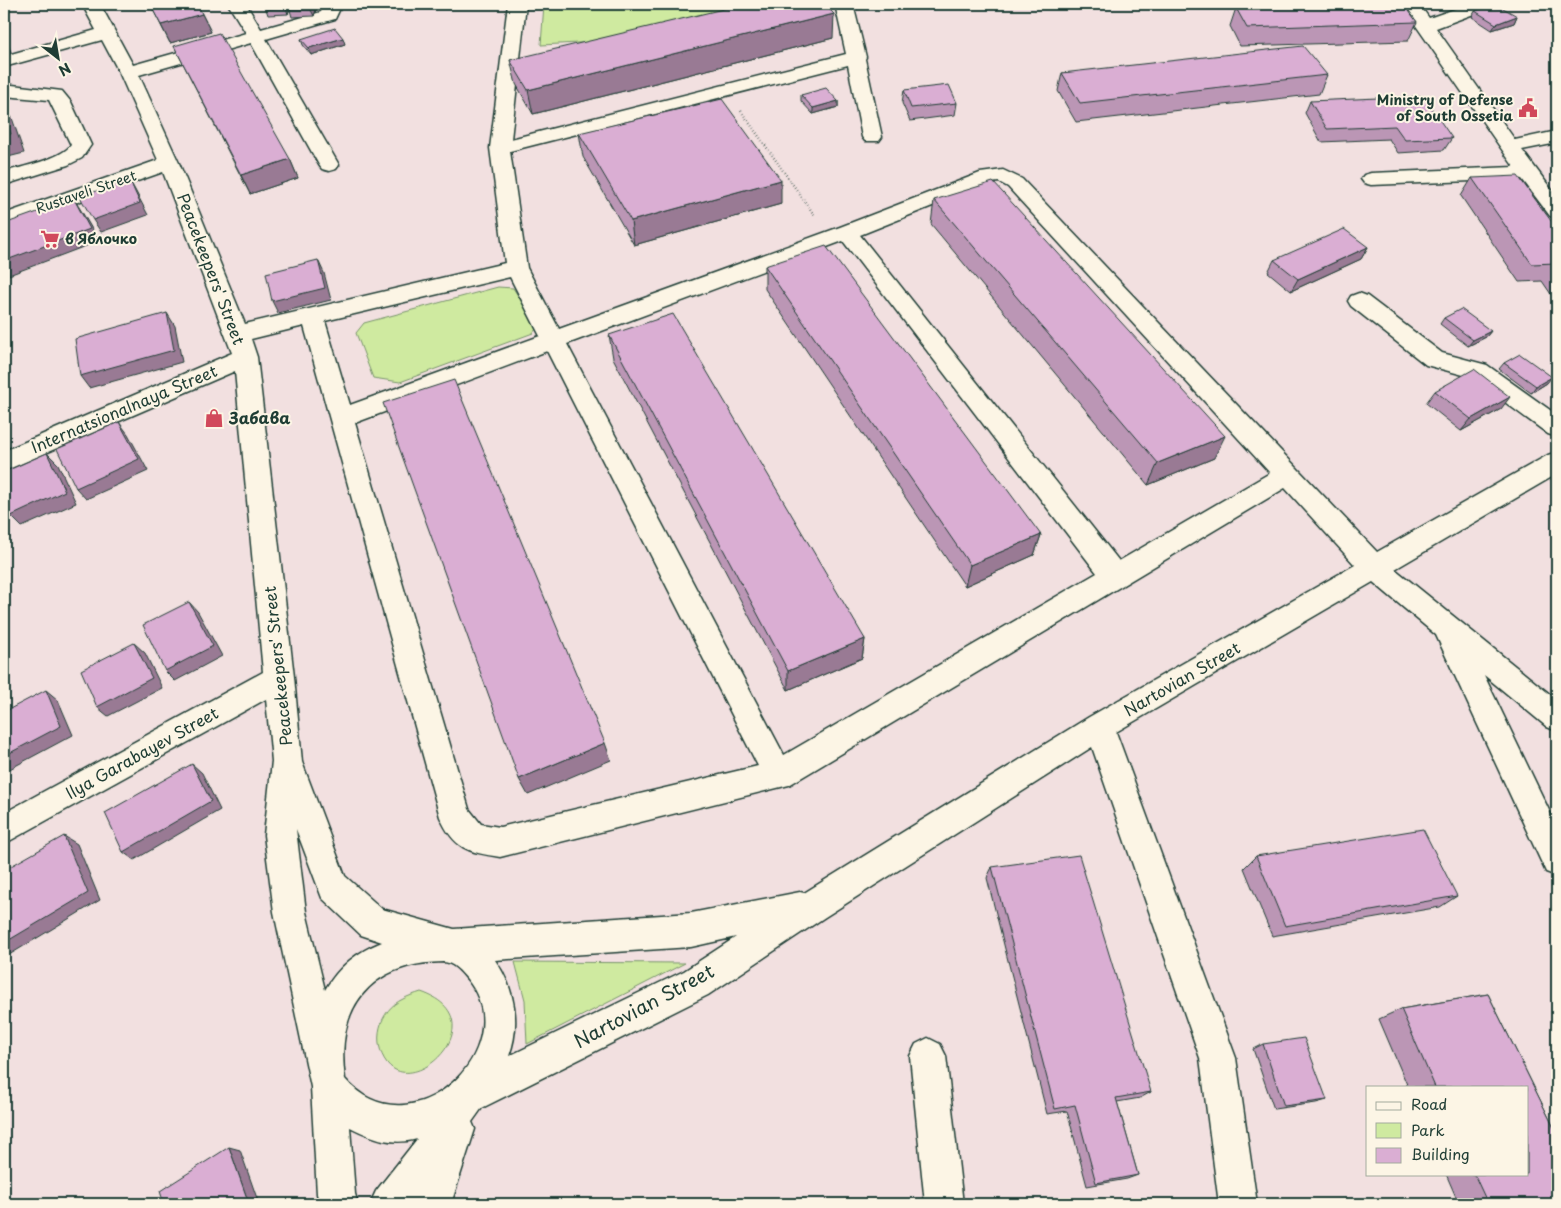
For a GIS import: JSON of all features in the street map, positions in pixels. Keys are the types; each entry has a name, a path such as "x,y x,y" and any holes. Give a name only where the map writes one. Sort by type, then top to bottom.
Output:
{"street":[{"name":"Peacekeepers' Street","path":"92,4 128,72 169,163 241,345 280,678 287,761 280,835 290,912 326,1071"},
{"path":"237,4 330,165"},
{"path":"517,4 500,148 516,268 778,775"},
{"path":"844,4 857,57 872,137"},
{"path":"1410,4 1528,173 1557,211"},
{"path":"1425,26 1484,4"},
{"path":"128,72 256,36 331,10"},
{"path":"4,62 106,33"},
{"path":"500,148 857,57"},
{"path":"4,90 55,95 61,102 81,145 75,154 61,161 4,179"},
{"path":"1510,147 1557,137"},
{"name":"Rustaveli Street","path":"4,222 169,163"},
{"path":"1371,179 1528,173"},
{"path":"342,418 839,235 987,177 1003,176 1015,183 1375,568 1557,718"},
{"path":"839,235 1114,576"},
{"name":"Internatsionalnaya Street","path":"4,460 241,345 313,318 516,268"},
{"path":"1359,301 1434,359 1479,371 1557,428"},
{"path":"313,318 456,818 474,838 500,842 778,775 1288,475"},
{"name":"Nartovian Street","path":"813,906 690,930 454,946 421,946 391,954 359,974 341,996 326,1026 326,1071 350,1109 377,1122 404,1125 436,1117 469,1095 696,983 813,906 1099,726 1557,462"},
{"path":"1445,624 1557,861"},
{"name":"Ilya Garabayev Street","path":"4,830 280,678"},
{"path":"1099,726 1218,1058 1238,1204"},
{"name":"Peacekeepers' Street","path":"287,761 333,887 373,923 454,946"},
{"name":"Nartovian Street","path":"454,946 478,966 484,974 494,990 500,1017 496,1046 486,1070 469,1095"},
{"path":"928,1056 944,1204"},
{"path":"326,1071 335,1201"},
{"path":"389,1204 425,1160 469,1095"},
{"path":"432,1204 469,1095"}],"path":[{"path":"726,90 839,235"}],"green space":[{"path":"544,4 777,4 688,37 541,45"},
{"path":"498,287 513,288 538,326 533,333 400,382 373,378 356,333 364,323"},
{"path":"515,962 685,963 527,1044 525,1000"},
{"path":"421,992 443,1004 452,1019 452,1036 444,1051 431,1064 415,1071 400,1072 387,1063 382,1055 379,1046 380,1027 388,1011 395,1004"}],"building":[{"path":"150,4 197,4 202,14 161,25"},
{"path":"268,4 287,4 286,8 266,9"},
{"path":"292,4 313,4 311,10 290,10"},
{"path":"744,4 824,4 834,14 528,90 510,60"},
{"path":"1404,4 1417,22 1247,28 1236,8"},
{"path":"1496,4 1517,16 1496,24 1475,11"},
{"path":"335,28 343,38 309,48 301,39"},
{"path":"219,33 290,159 241,175 174,46"},
{"path":"1303,46 1327,75 1080,103 1062,73"},
{"path":"949,85 957,103 911,108 904,90"},
{"path":"826,88 838,101 813,108 801,95"},
{"path":"1423,96 1452,138 1405,140 1395,126 1327,129 1310,101"},
{"path":"722,99 781,180 631,221 579,133"},
{"path":"4,112 11,134 4,136"},
{"path":"1518,176 1557,229 1557,265 1556,263 1532,264 1472,178"},
{"path":"129,179 140,203 93,220 80,197"},
{"path":"993,182 1225,436 1158,463 934,200"},
{"path":"74,199 90,229 4,261 4,224"},
{"path":"1344,229 1368,247 1298,279 1274,260"},
{"path":"826,246 1041,535 970,565 765,266"},
{"path":"318,260 325,288 272,301 266,273"},
{"path":"1461,309 1491,331 1473,340 1444,318"},
{"path":"167,313 174,350 80,376 75,339"},
{"path":"673,314 865,639 788,671 609,335"},
{"path":"1520,354 1552,377 1536,386 1504,363"},
{"path":"1474,369 1510,397 1471,419 1435,391"},
{"path":"454,380 605,743 519,779 383,403"},
{"path":"119,422 139,459 76,488 57,449"},
{"path":"47,453 65,491 11,516 4,500 4,472"},
{"path":"189,602 213,646 165,671 143,625"},
{"path":"134,643 152,678 97,707 81,670"},
{"path":"46,690 61,726 4,756 4,712"},
{"path":"192,764 211,801 123,852 105,813"},
{"path":"1423,829 1457,896 1285,926 1256,856"},
{"path":"64,836 88,893 4,943 4,870"},
{"path":"1079,855 1151,1092 1116,1098 1138,1175 1096,1183 1075,1105 1055,1109 992,867"},
{"path":"1488,994 1557,1134 1557,1204 1488,1204 1475,1176 1528,1176 1528,1086 1435,1086 1401,1009"},
{"path":"1304,1038 1327,1100 1284,1106 1263,1044"},
{"path":"229,1147 249,1204 164,1204 160,1191"}],"place":[{"name":"Ministry of Defense of South Ossetia","path":"1528,108"},
{"name":"в Яблочко","path":"50,239"},
{"name":"Забава","path":"214,418"}]}
